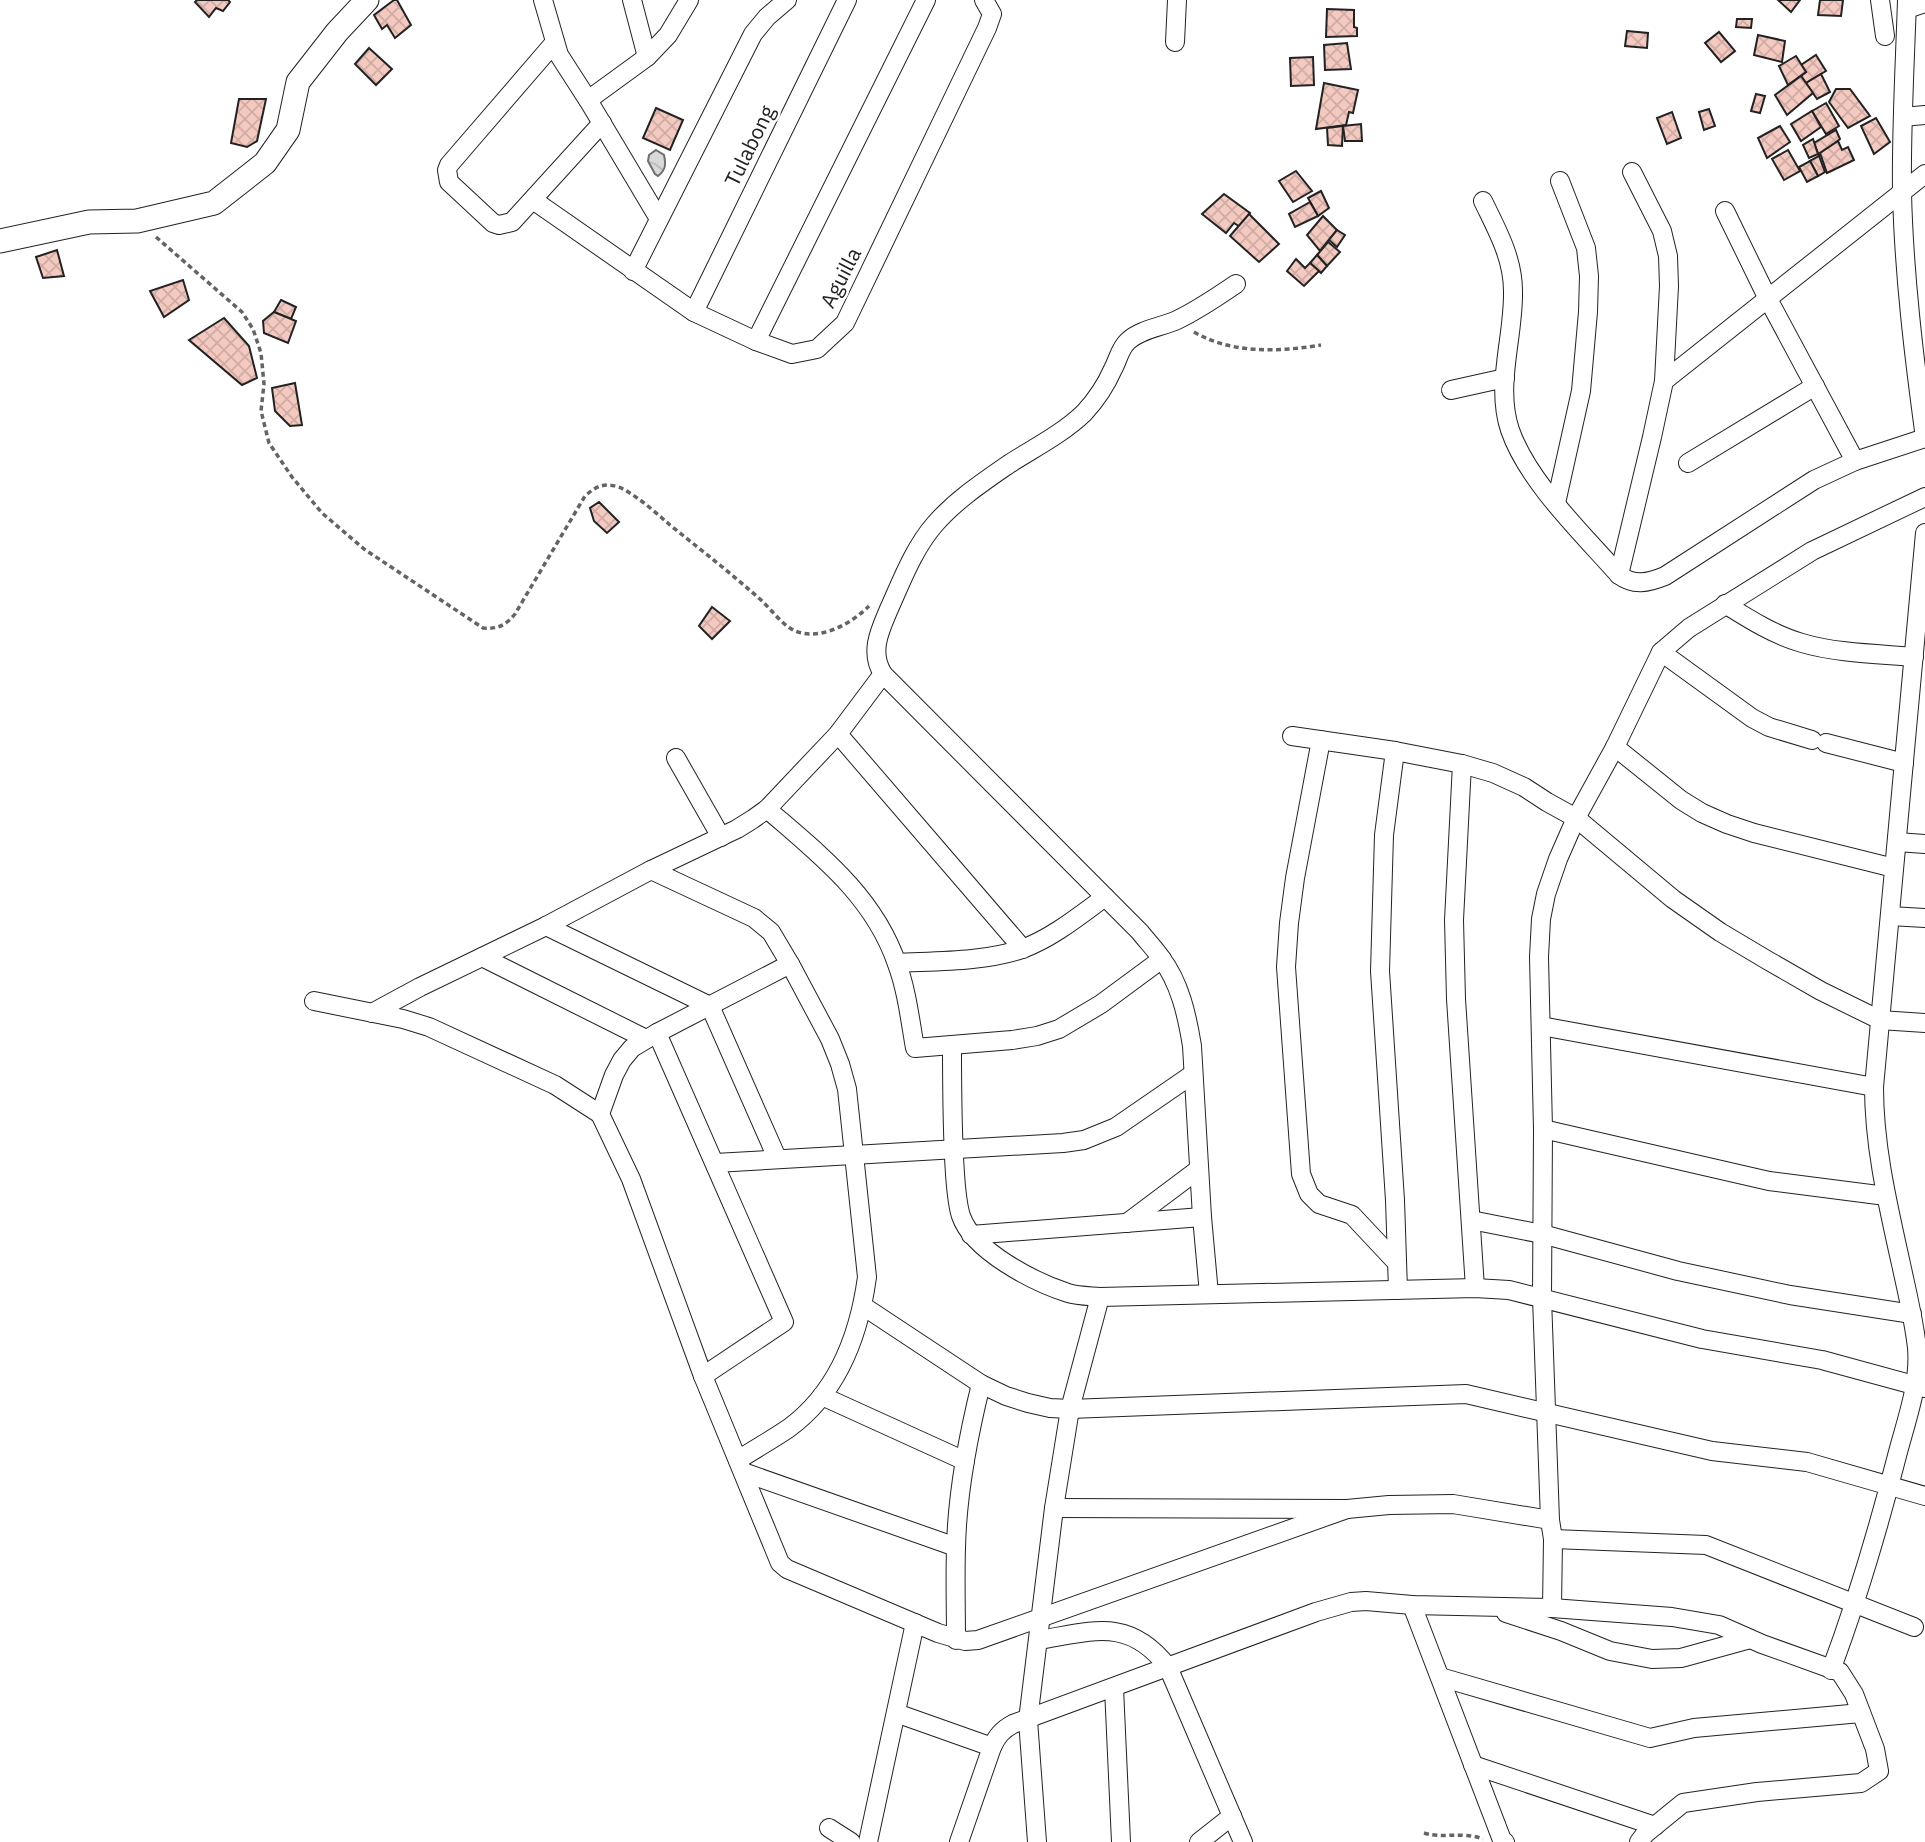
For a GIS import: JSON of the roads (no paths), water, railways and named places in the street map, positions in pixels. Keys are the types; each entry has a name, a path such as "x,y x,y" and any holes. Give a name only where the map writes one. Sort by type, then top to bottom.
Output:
{"street":[{"path":"0,241 89,222 137,220 214,202 265,163 288,130 298,82 366,0"},
{"path":"543,0 559,55 659,219"},
{"path":"632,0 647,57"},
{"path":"588,100 647,57 668,35 689,0"},
{"path":"633,271 753,34 767,17 787,0"},
{"name":"Tulabong","path":"694,312 847,0"},
{"path":"756,341 926,0"},
{"name":"Aguilla","path":"533,200 694,312 756,341 792,354 817,349 845,323 988,28 992,14 984,0"},
{"path":"1175,41 1177,0"},
{"path":"1880,0 1885,36"},
{"path":"1483,201 1506,250 1512,273 1514,293 1505,402 1510,428 1525,459 1556,503 1619,575 1627,581 1639,583 1665,576 1804,486 1855,461 1925,438 1918,316 1906,261 1902,193 1907,5 1925,3"},
{"path":"555,42 449,165 449,182 493,223 499,225 512,222 602,123"},
{"path":"1903,117 1925,115"},
{"path":"1619,575 1664,381 1669,286 1668,256 1662,231 1632,172"},
{"path":"1664,381 1925,174"},
{"path":"1556,503 1581,391 1589,276 1586,248 1560,181"},
{"path":"1725,211 1768,299 1855,461"},
{"path":"1209,1294 1192,1046 1179,989 1162,959 1140,932 883,674 877,665 875,654 878,638 893,600 915,554 933,526 953,505 1084,413 1102,390 1128,341 1138,334 1175,321 1236,284"},
{"path":"1451,390 1505,378"},
{"path":"1688,463 1815,386"},
{"path":"1561,1631 1550,1520 1542,1298 1543,1129 1539,957 1546,894 1558,859 1577,818 1661,652 1689,628 1812,551 1925,497"},
{"path":"1831,1670 1856,1603 1920,1387 1912,1314 1886,1196 1874,1120 1874,1087 1914,657 1922,611 1925,533"},
{"path":"1725,604 1777,634 1802,643 1914,657"},
{"path":"1661,652 1752,718 1769,727 1904,763"},
{"path":"372,1013 651,870 737,829 767,809 838,734 883,674"},
{"path":"838,734 1023,949"},
{"path":"1292,736 1462,764 1493,773 1524,787 1577,818 1673,899 1720,932 1821,991 1880,1020 1925,1023"},
{"path":"1321,740 1295,877 1286,967 1301,1174 1309,1194 1319,1204 1352,1215 1397,1263"},
{"path":"1615,747 1681,800 1727,824 1894,868"},
{"path":"1395,751 1384,835 1380,971 1398,1290"},
{"path":"676,758 721,837"},
{"path":"1462,764 1454,920 1456,999 1475,1288"},
{"path":"767,809 827,860 868,906 897,963 915,1048 1012,1040 1059,1029 1093,1009 1162,959"},
{"path":"1897,842 1925,844"},
{"path":"651,870 754,919 771,932 830,1039 848,1089 867,1277 863,1306 854,1338 843,1364 822,1396 741,1466"},
{"path":"897,963 994,956 1023,949 1069,923 1105,897"},
{"path":"1890,916 1925,918"},
{"path":"546,926 710,1006 777,1158"},
{"path":"482,957 651,1036 715,1163 785,1322 703,1376"},
{"path":"600,1114 614,1075 632,1048 790,964"},
{"path":"314,1001 429,1027 555,1085 600,1114 631,1179 703,1376 780,1563 787,1569 965,1642 978,1640 1347,1509"},
{"path":"1541,1026 1874,1087"},
{"path":"951,1045 953,1149 961,1216 971,1235 996,1255 1047,1285 1071,1294 1100,1297 1475,1288 1509,1290 1702,1339 1822,1360 1920,1387"},
{"path":"715,1163 1063,1143 1099,1136 1116,1128 1193,1074"},
{"path":"1543,1129 1769,1181 1886,1196"},
{"path":"1127,1223 1199,1169"},
{"path":"971,1235 1202,1217"},
{"path":"1471,1220 1542,1234 1711,1279 1790,1295 1912,1314"},
{"path":"1037,1842 1028,1720 1054,1508 1070,1409 1100,1297"},
{"path":"863,1306 981,1384 1006,1396 1051,1408 1466,1394 1712,1451 1807,1462 1925,1496"},
{"path":"956,1640 956,1547 965,1461 981,1384"},
{"path":"822,1396 965,1461"},
{"path":"741,1466 956,1547"},
{"path":"1054,1508 1347,1509 1453,1504 1550,1520"},
{"path":"1553,1539 1706,1545 1914,1627"},
{"path":"959,1842 992,1747 1003,1729 1337,1605 1358,1601 1558,1609 1672,1617 1719,1625 1840,1672 1854,1695 1875,1749 1879,1771 1861,1783 1757,1792 1683,1803 1639,1842"},
{"path":"1412,1605 1504,1841"},
{"path":"1489,1607 1610,1651 1652,1659 1681,1658 1750,1639"},
{"path":"868,1842 915,1623"},
{"path":"1039,1640 1098,1630 1118,1632 1138,1639 1157,1653 1168,1667 1243,1842"},
{"path":"1440,1676 1650,1738 1694,1728 1861,1713"},
{"path":"1114,1688 1121,1842"},
{"path":"896,1713 992,1747"},
{"path":"1474,1765 1655,1826"},
{"path":"1199,1842 1232,1816"},
{"path":"829,1828 851,1842"}],"water":[{"path":"656,150 664,155 665,161 664,169 658,176 648,161 649,155"}]}
